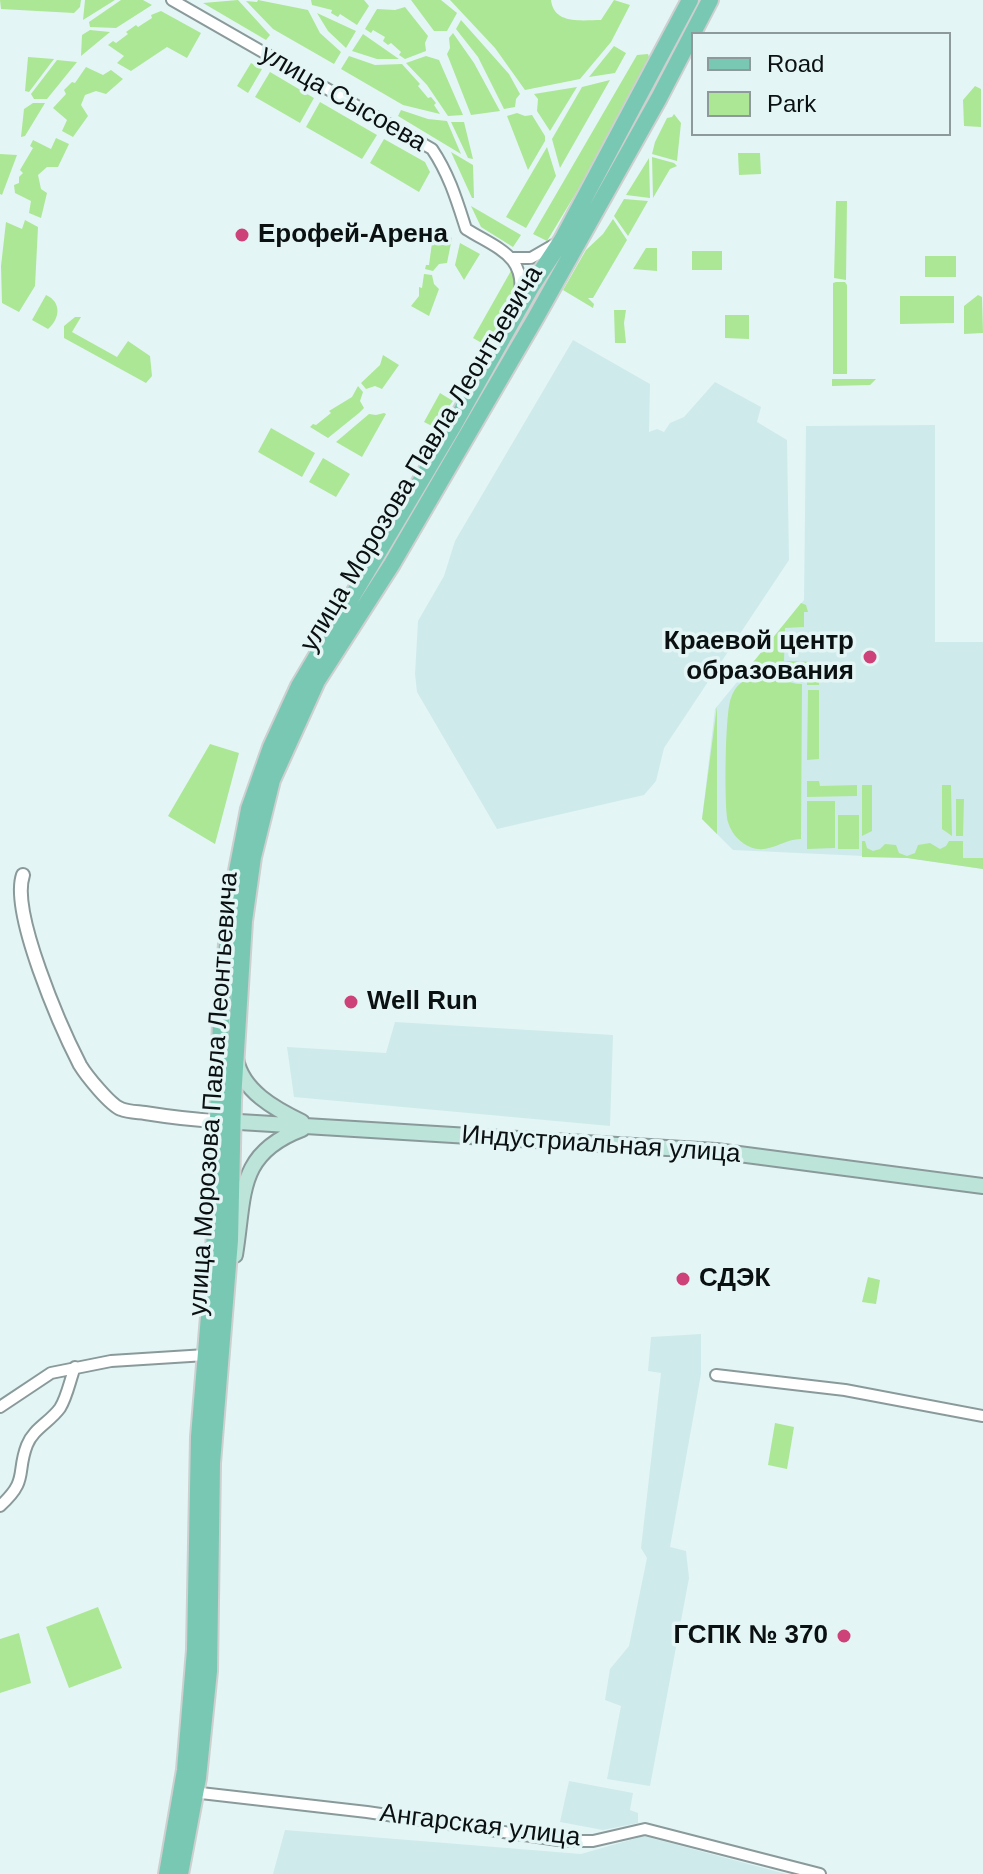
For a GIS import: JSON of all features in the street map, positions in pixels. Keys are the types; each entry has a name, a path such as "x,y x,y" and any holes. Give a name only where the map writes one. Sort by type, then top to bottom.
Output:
{"main road":[{"name":"улица Морозова Павла Леонтьевича","path":"180,1874 189,1792 209,1671 212,1463 226,1290 221,1018 230,907 240,849 259,779 299,686 562,240 690,0"},
{"name":"улица Морозова Павла Леонтьевича","path":"693,32 710,0"},
{"name":"улица Морозова Павла Леонтьевича","path":"167,1874 189,1792 197,1485 225,1121 234,1083 244,921 253,857 272,780 317,681 392,564 535,319 691,36"},
{"path":"238,1026 236,1062 246,1082 272,1106 309,1126"},
{"name":"Индустриальная улица","path":"225,1121 716,1151 983,1186"},
{"path":"226,1290 235,1256 245,1182 251,1166 284,1135 309,1126"}],"street":[{"name":"улица Сысоева","path":"172,0 432,149 457,197 466,229 513,258"},
{"path":"515,317 521,273 513,258 531,258 562,240"},
{"path":"23,875 19,892 27,931 81,1068 120,1109 188,1120 225,1121"},
{"path":"0,1407 51,1373 111,1361 206,1355"},
{"path":"0,1506 17,1487 23,1475 26,1447 32,1436 60,1407 75,1367"},
{"path":"716,1375 845,1390 983,1416"},
{"name":"Ангарская улица","path":"189,1792 367,1812 565,1841 593,1841 645,1829 820,1874"}],"shaded area":[{"path":"573,340 650,384 649,432 657,429 664,432 670,423 684,417 715,382 761,407 757,422 787,440 789,560 664,748 656,781 644,795 497,829 417,692 418,621 444,576 455,541"},
{"name":"Краевой центр образования","path":"935,425 935,642 983,642 983,869 907,858 733,850 702,819 715,709 804,600 806,426"},
{"path":"395,1022 613,1035 610,1126 294,1097 287,1047 386,1053"},
{"path":"701,1334 701,1374 670,1547 686,1551 689,1578 650,1786 607,1779 621,1706 605,1700 610,1669 629,1646 647,1558 641,1548 661,1373 648,1371 651,1337"},
{"path":"569,1781 633,1793 630,1810 638,1813 638,1823 603,1830 560,1822"},
{"path":"285,1830 581,1854 644,1836 786,1874 273,1874"}],"green space":[{"path":"0,0 81,0 80,7 74,13 1,9"},
{"path":"85,0 115,0 83,20"},
{"path":"121,0 143,0 152,5 116,28 90,27 89,22"},
{"path":"238,0 270,35 266,40 203,3"},
{"path":"258,0 308,10 320,33 341,52 334,64 273,29 246,1"},
{"path":"311,0 364,0 369,6 357,25 340,14 338,17 331,13 332,10 312,5"},
{"path":"411,0 441,0 457,13 447,31 434,31"},
{"path":"450,0 551,0 557,14 578,20 601,20 614,0 630,5 611,42 580,79 525,90 495,48"},
{"path":"405,7 428,36 426,51 405,59 391,43 388,45 383,41 385,37 365,29 377,9"},
{"path":"161,11 201,33 187,58 167,47 131,71 117,63 124,56 108,45 113,41 116,43 128,34 126,32"},
{"path":"317,13 356,31 346,48 328,31"},
{"path":"461,20 509,74 520,94 515,107 504,109 478,57 456,29"},
{"path":"90,30 110,32 81,56 82,35"},
{"path":"453,33 474,63 500,111 471,115 447,54 449,38"},
{"path":"363,34 399,59 377,59 352,51"},
{"path":"614,46 626,53 615,73 589,77"},
{"path":"648,54 611,135 547,241 533,234 637,55"},
{"path":"349,56 375,65 402,64 428,98 431,97 436,103 434,105 440,114 403,105 341,69"},
{"path":"426,56 439,60 463,115 448,116 427,85 406,63"},
{"path":"28,57 54,59 29,92 25,91"},
{"path":"57,60 77,62 47,99 34,99 31,94"},
{"path":"251,63 262,69 248,93 237,86"},
{"path":"86,67 103,75 111,70 123,79 106,94 96,91 85,95 81,105 88,116 73,137 62,131 67,120 53,108 66,94 64,90 72,82 75,83"},
{"path":"270,72 314,98 300,123 255,97"},
{"path":"610,80 560,168 552,139 582,87"},
{"path":"975,86 981,89 981,127 964,126 963,100"},
{"path":"577,87 550,131 537,111 538,99 534,94"},
{"path":"320,102 377,135 362,159 306,127"},
{"path":"33,103 45,103 25,136 21,137 24,109"},
{"path":"401,110 428,119 447,121 461,154 398,116"},
{"path":"517,113 532,115 545,136 528,170 507,116"},
{"path":"674,114 681,123 677,161 652,154 667,118"},
{"path":"451,122 464,122 473,159 468,158"},
{"path":"56,138 69,144 58,167 47,167 38,175 41,189 47,193 41,218 29,213 31,201 15,193 14,185 19,183 23,173 20,170 33,148 30,146 33,140 51,149"},
{"path":"384,139 425,162 430,172 419,192 370,163"},
{"path":"547,147 556,176 526,228 506,217"},
{"path":"451,152 473,165 474,198 472,198"},
{"path":"738,153 760,153 761,174 739,175"},
{"path":"0,154 17,155 2,195 0,194"},
{"path":"652,157 677,166 670,169 653,198"},
{"path":"649,158 650,198 626,195"},
{"path":"624,199 648,201 628,236 614,216"},
{"path":"836,201 847,201 846,280 834,278"},
{"path":"471,206 521,235 513,247 481,227"},
{"path":"613,219 627,240 593,298 588,298 594,304 593,308 563,290 586,250"},
{"path":"25,220 38,227 35,286 19,312 2,303 1,266 6,222 22,229"},
{"path":"434,228 452,238 447,263 439,264 433,271 425,269 429,265"},
{"path":"460,243 480,254 464,280 455,265"},
{"path":"646,248 657,248 657,271 633,269"},
{"path":"692,251 722,251 722,270 692,270"},
{"path":"925,256 956,256 956,277 925,277"},
{"path":"512,269 515,278 513,298 487,346 473,338"},
{"path":"424,274 432,275 439,289 429,316 411,306 419,296"},
{"path":"833,283 847,285 847,374 833,374"},
{"path":"46,295 55,302 58,311 48,329 32,320"},
{"path":"978,295 982,297 983,333 964,334 964,306"},
{"path":"900,296 954,296 954,323 900,324"},
{"path":"614,310 626,310 626,343 615,343"},
{"path":"725,315 749,315 749,339 725,338"},
{"path":"75,317 81,317 72,332 117,357 128,341 150,356 152,376 146,383 64,338 64,326"},
{"path":"383,355 399,365 382,389 375,386 366,389 361,383 380,365"},
{"path":"832,379 876,379 870,385 832,386"},
{"path":"358,386 363,392 360,401 364,408 359,413 328,438 310,427 352,397"},
{"path":"440,393 453,401 434,427 424,422"},
{"path":"384,413 362,457 336,442 369,414"},
{"path":"271,428 315,453 302,477 258,452"},
{"path":"323,458 350,474 336,497 309,482"},
{"path":"801,603 806,605 808,612 804,612 804,627 785,628 784,661 818,662 819,685 807,685 807,672 746,671"},
{"path":"758,674 802,684 801,839 762,849 748,846 733,833 728,822 726,798 726,739 731,698 741,683"},
{"path":"808,690 819,690 819,759 807,760"},
{"path":"717,706 717,834 702,819"},
{"path":"210,744 239,753 215,844 168,816"},
{"path":"807,781 819,781 820,786 857,785 857,796 807,797"},
{"path":"862,785 872,785 872,831 862,836"},
{"path":"942,785 951,785 952,836 942,829"},
{"path":"956,799 964,799 963,836 956,836"},
{"path":"807,801 835,801 835,848 807,849"},
{"path":"838,815 859,815 859,849 838,849"},
{"path":"862,841 873,851 885,844 896,845 899,853 907,856 915,853 918,845 930,843 940,849 949,841 963,841 963,858 983,858 983,869 907,858 862,857"},
{"path":"868,1277 880,1280 876,1304 862,1302"},
{"path":"775,1423 794,1427 787,1469 768,1465"},
{"path":"98,1607 122,1668 69,1688 46,1627"},
{"path":"19,1633 31,1683 0,1693 0,1639"}],"place":[{"name":"Ерофей-Арена","path":"242,235"},
{"name":"Краевой центр образования","path":"870,657"},
{"name":"Well Run","path":"351,1002"},
{"name":"СДЭК","path":"683,1279"},
{"name":"ГСПК № 370","path":"844,1636"}]}
